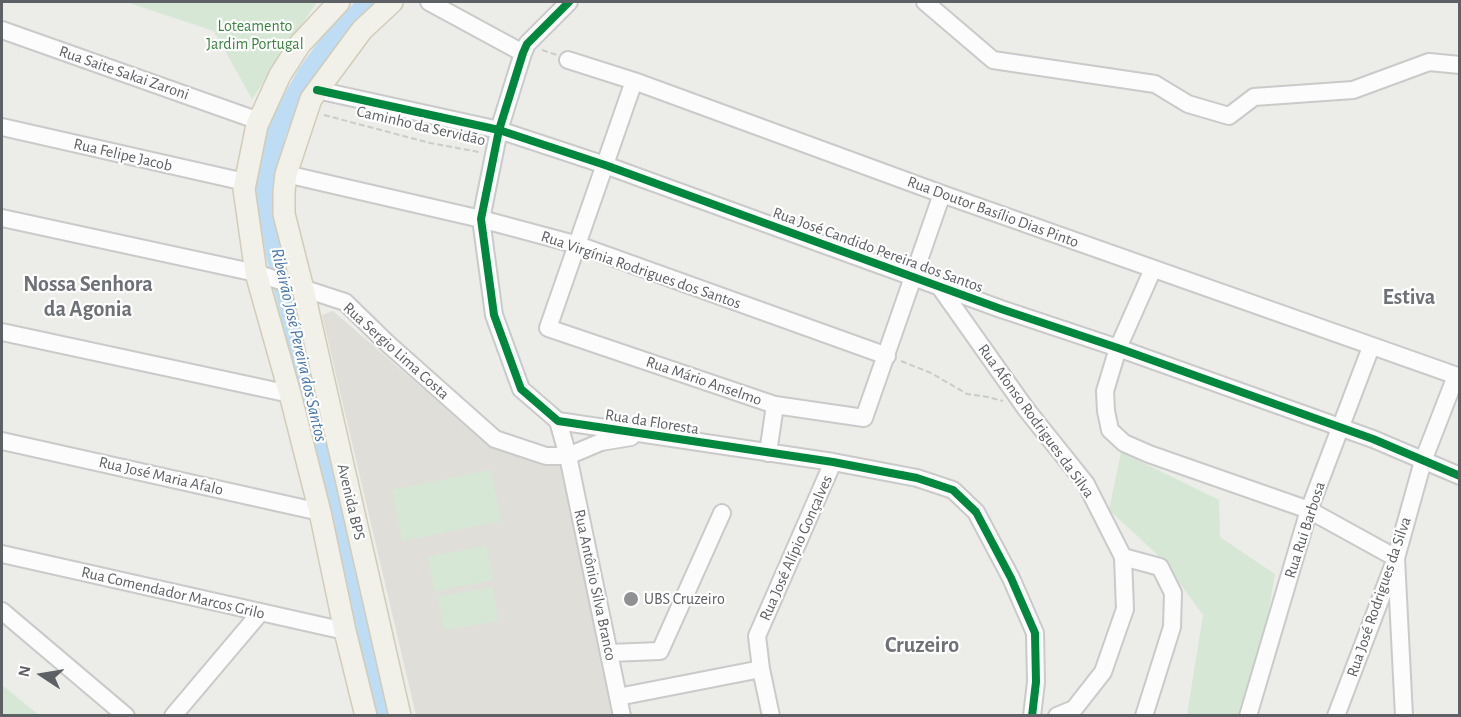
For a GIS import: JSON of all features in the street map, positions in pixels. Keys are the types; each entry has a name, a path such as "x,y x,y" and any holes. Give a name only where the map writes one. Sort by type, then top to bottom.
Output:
{"main road":[{"name":"Avenida BPS","path":"339,2 300,44 252,119 244,189 259,274 320,512 366,716"},
{"name":"Avenida BPS","path":"392,2 362,30 310,99 286,174 284,214 400,716"}],"street":[{"path":"429,2 525,49"},
{"path":"569,2 525,49 494,155 481,219 495,315 521,389 558,421 568,456 601,442 644,434"},
{"path":"925,2 993,60 1155,84 1188,104 1229,116 1254,97 1353,90 1429,62 1460,65"},
{"name":"Rua Saite Sakai Zaroni","path":"2,30 252,119"},
{"name":"Rua Doutor Basílio Dias Pinto","path":"568,60 634,81 1371,348 1458,376"},
{"path":"578,244 634,81"},
{"name":"Rua José Candido Pereira dos Santos","path":"317,90 500,130 605,165 1373,439 1460,476"},
{"name":"Rua Felipe Jacob","path":"2,128 245,182"},
{"name":"Rua Virgínia Rodrigues dos Santos","path":"286,174 578,244 887,356"},
{"path":"887,356 942,194"},
{"name":"Rua Sergio Lima Costa","path":"2,218 259,274 345,302 387,343 495,439 546,456 568,456"},
{"name":"Rua Mário Anselmo","path":"578,244 548,328 775,405 864,418 887,356"},
{"path":"1153,269 1118,348 1105,391 1110,430 1124,442 1149,454 1309,510 1396,558 1404,716"},
{"name":"Rua Afonso Rodrigues da Silva","path":"939,286 1026,409 1086,484 1123,557 1125,609 1103,672 1074,709 1057,716"},
{"path":"2,332 290,394"},
{"name":"Rua Rui Barbosa","path":"1248,716 1309,510 1371,348"},
{"name":"Rua José Rodrigues da Silva","path":"1336,716 1396,558 1423,461 1458,376"},
{"path":"768,453 775,405"},
{"name":"Rua da Floresta","path":"558,421 833,462 916,478 953,490 976,512 1011,578 1035,633 1036,682 1032,716"},
{"name":"Rua José Maria Afalo","path":"2,441 320,512"},
{"name":"Rua Antônio Silva Branco","path":"568,456 622,716"},
{"name":"Rua José Alípio Gonçalves","path":"771,716 757,636 833,462"},
{"path":"609,653 660,651 722,513"},
{"name":"Rua Comendador Marcos Grilo","path":"2,554 345,631"},
{"path":"1123,557 1160,567 1173,593 1172,627 1144,716"},
{"path":"2,611 126,716"},
{"path":"173,716 260,613"},
{"path":"618,697 761,669"}],"path":[{"path":"525,49 568,60"},
{"path":"887,356 931,373 967,394 988,397 1026,409"}],"shaded area":[{"path":"333,311 489,446 543,466 560,463 612,715 416,715 322,315"}],"green space":[{"name":"Loteamento Jardim Portugal","path":"126,2 317,2 252,99 214,31"},
{"path":"264,283 299,296 394,715 368,715"},
{"path":"1121,452 1219,500 1220,537 1275,574 1265,633 1239,715 1187,715 1203,615 1162,559 1109,510"},
{"path":"491,470 501,521 402,541 392,490"},
{"path":"486,546 493,580 434,591 428,557"},
{"path":"493,587 498,621 444,630 438,597"},
{"path":"2,685 39,715 2,715"}],"waterway":[{"name":"Ribeirão José Pereira dos Santos","path":"371,2 336,36 308,75 275,132 266,193 277,255 388,716"}],"cycle path":[{"name":"Caminho da Servidão","path":"569,2 527,44 523,53 499,130 481,219 494,315 521,389 558,421 833,462 917,478 953,490 976,512 1011,578 1035,633 1036,682 1032,716"},
{"name":"Caminho da Servidão","path":"317,90 499,130 605,165 1001,309 1373,439 1460,476"}],"place":[{"name":"UBS Cruzeiro","path":"631,599"}],"district":[{"name":"Nossa Senhora da Agonia","path":"88,296"},
{"name":"Estiva","path":"1409,297"},
{"name":"Cruzeiro","path":"922,645"}]}
